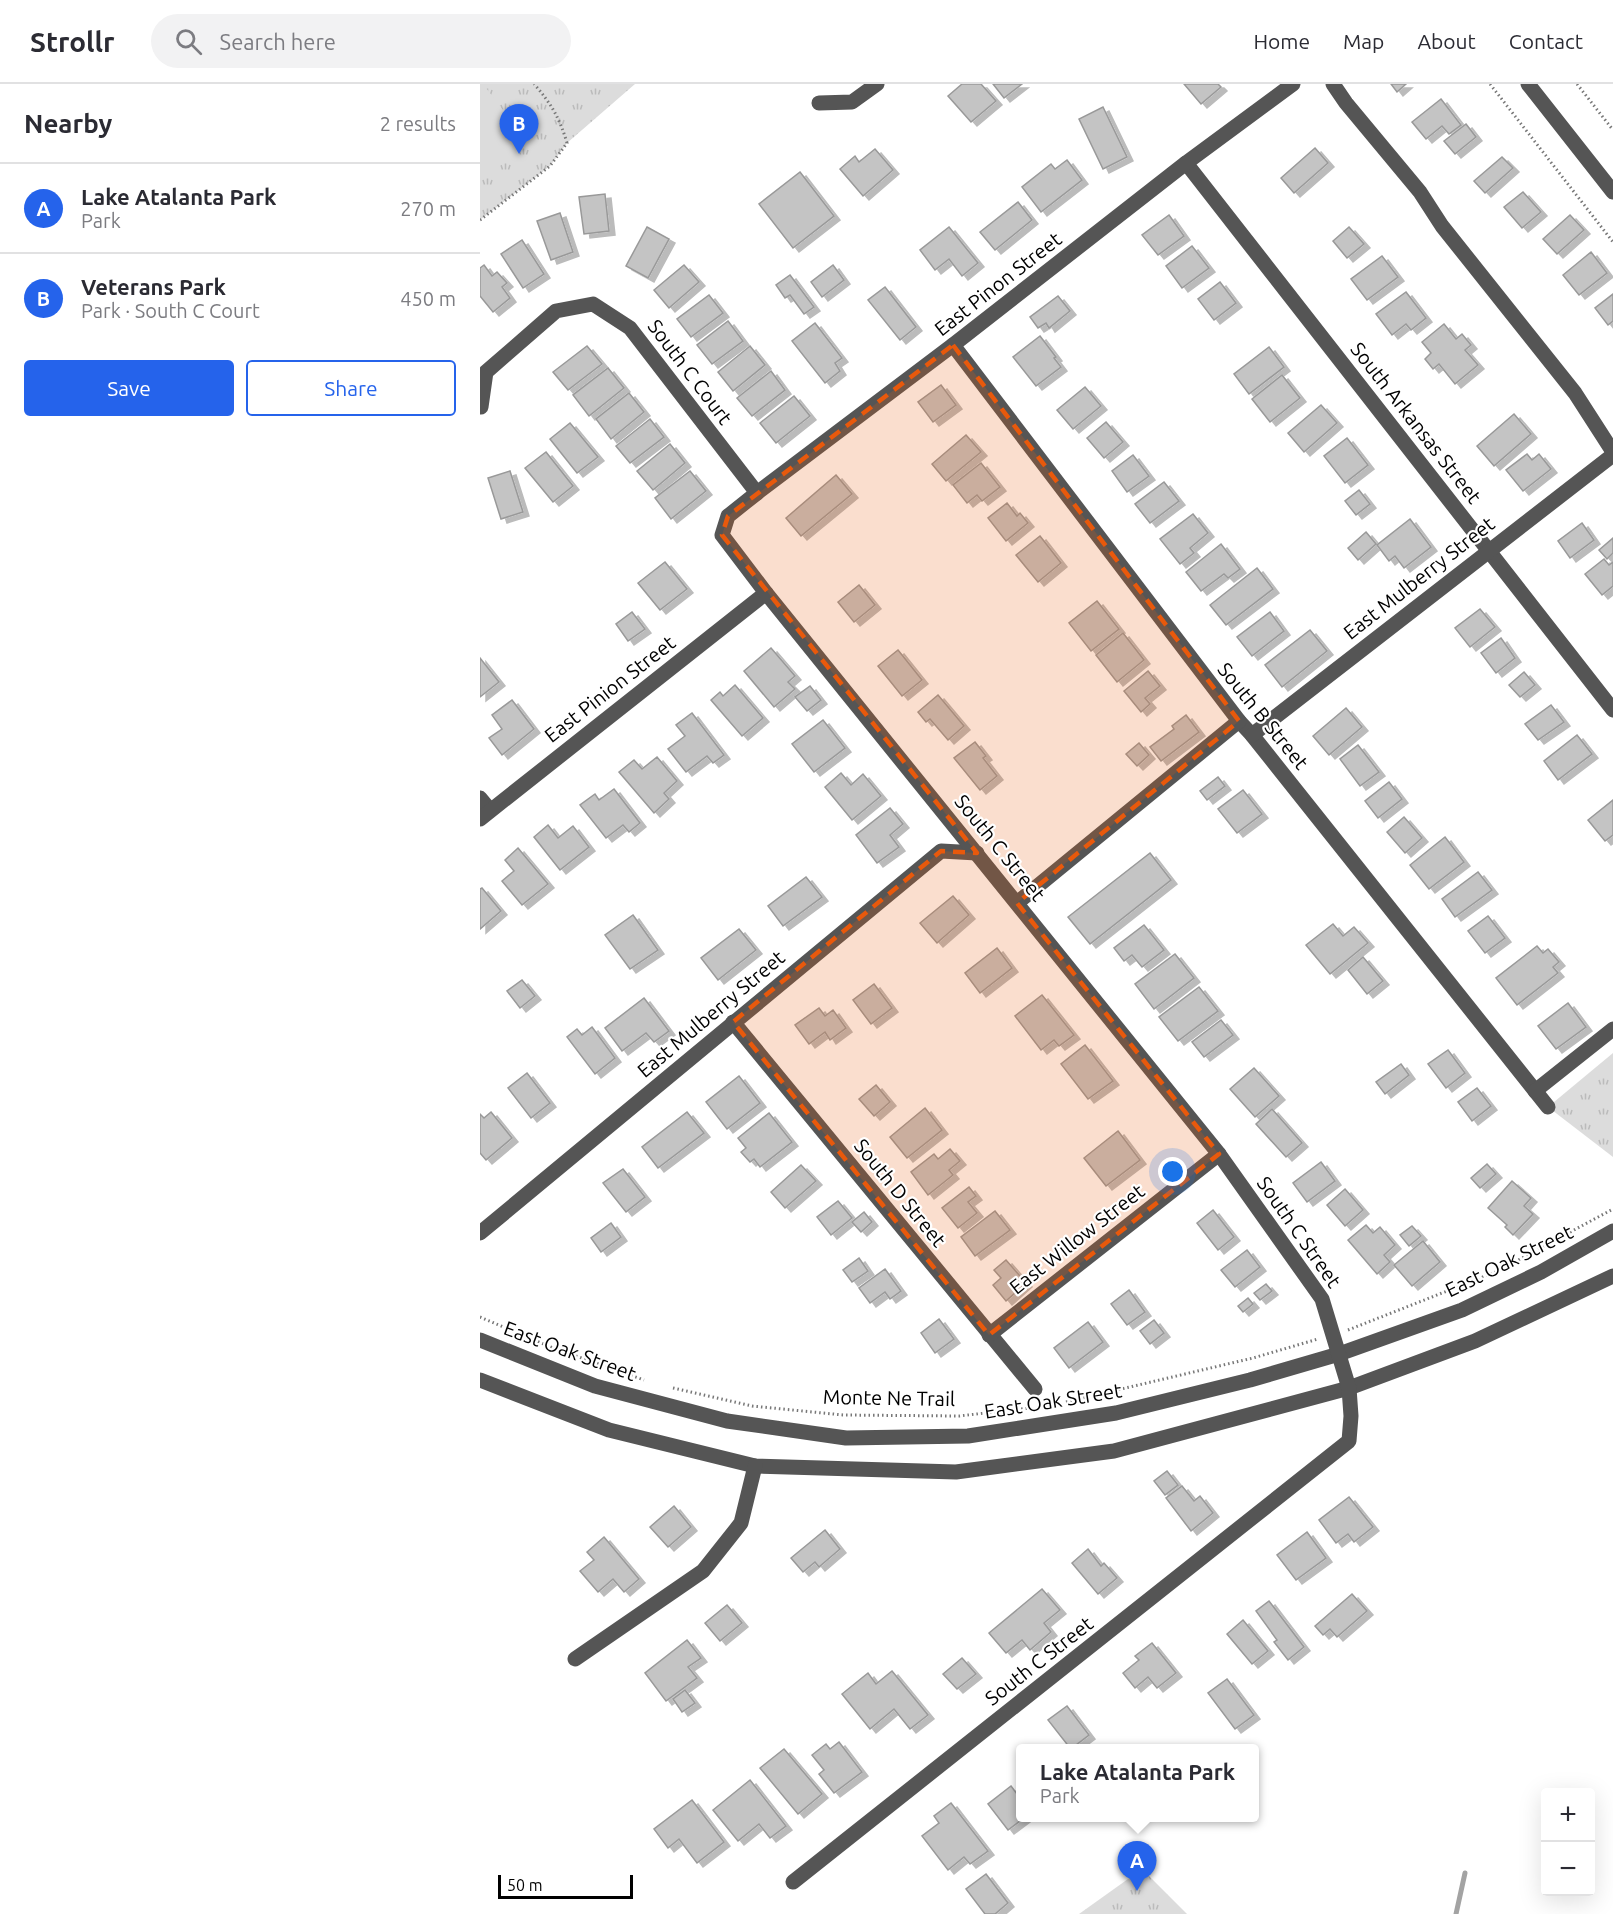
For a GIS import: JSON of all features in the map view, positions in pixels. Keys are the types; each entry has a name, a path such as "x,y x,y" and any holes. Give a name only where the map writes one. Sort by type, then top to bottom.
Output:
{"street":[{"path":"819,102 852,102 877,84"},
{"name":"East Pinon Street","path":"728,516 953,345 1186,163 1293,84"},
{"path":"1333,84 1353,112 1420,192 1442,226 1575,393 1613,453"},
{"path":"1528,84 1613,192"},
{"name":"South Arkansas Street","path":"1186,163 1613,710"},
{"name":"South C Court","path":"481,407 486,372 556,311 593,304 630,328 757,494"},
{"name":"South B Street","path":"953,345 1239,721 1548,1107"},
{"name":"East Mulberry Street","path":"1252,735 1613,453"},
{"name":"South C Street","path":"728,516 722,535 766,593 1220,1154 1322,1299 1349,1388 1351,1416 1349,1441 793,1882"},
{"name":"East Pinion Street","path":"483,809 766,593"},
{"path":"1017,903 1239,721"},
{"name":"East Mulberry Street","path":"480,1233 941,851 977,853"},
{"name":"South D Street","path":"734,1022 1035,1389"},
{"path":"1535,1091 1613,1029"},
{"name":"East Willow Street","path":"989,1335 1220,1154"},
{"name":"East Oak Street","path":"480,1341 595,1386 727,1421 846,1438 968,1436 1116,1413 1250,1380 1339,1354 1462,1310 1541,1272 1613,1231"},
{"path":"480,1380 609,1430 755,1466 956,1472 1114,1451 1349,1388 1475,1341 1613,1276"},
{"path":"575,1659 703,1571 741,1523 755,1466"}],"path":[{"path":"480,220 550,166 567,143 561,121 550,101 534,84"},
{"path":"1490,84 1613,242"},
{"path":"1577,84 1613,130"},
{"path":"1352,1329 1498,1271 1613,1209"},
{"path":"480,1317 553,1348 651,1383"},
{"path":"1060,1404 1253,1358 1305,1342"},
{"name":"Monte Ne Trail","path":"662,1386 752,1406 843,1415 959,1416 1038,1407"}],"highlighted area":[{"path":"953,345 1239,721 1017,903 1219,1154 989,1335 733,1022 941,851 977,853 722,535 728,516"}],"green space":[{"path":"480,84 635,84 567,143 550,166 480,220"},
{"path":"480,84 483,84 529,144 480,181"},
{"path":"1613,1053 1613,1157 1548,1107"},
{"path":"1142,1869 1187,1914 1079,1914"}],"building":[{"path":"962,84 981,84 996,101 971,122 948,96"},
{"path":"993,84 1022,84 1004,98"},
{"path":"1184,84 1218,84 1221,87 1201,104"},
{"path":"1391,84 1406,84 1397,92"},
{"path":"1441,99 1461,125 1449,134 1442,126 1426,139 1412,122"},
{"path":"1103,107 1127,157 1103,169 1079,119"},
{"path":"1466,124 1476,137 1455,154 1444,141"},
{"path":"1315,148 1328,163 1294,193 1281,178"},
{"path":"875,149 893,170 863,196 840,169 855,156 859,162"},
{"path":"1502,157 1513,168 1485,193 1474,181"},
{"path":"1067,160 1082,180 1041,212 1022,187 1051,164 1055,169"},
{"path":"800,172 834,216 793,248 759,204"},
{"path":"1523,192 1541,212 1522,228 1504,207"},
{"path":"605,194 609,231 584,234 579,197"},
{"path":"1018,202 1032,220 995,250 980,232"},
{"path":"560,213 573,252 551,260 537,221"},
{"path":"1169,215 1184,236 1158,255 1142,235"},
{"path":"1570,215 1584,230 1557,254 1543,239"},
{"path":"647,227 669,239 648,278 626,266"},
{"path":"949,227 978,263 962,276 949,259 935,270 920,250"},
{"path":"1349,227 1364,244 1347,258 1333,241"},
{"path":"522,240 544,274 523,288 501,254"},
{"path":"1192,246 1209,268 1182,288 1166,266"},
{"path":"1591,252 1607,273 1579,295 1563,275"},
{"path":"1382,256 1398,277 1367,300 1351,279"},
{"path":"484,265 492,276 497,272 507,283 502,287 510,298 493,312 480,296 480,268"},
{"path":"684,265 699,282 669,308 654,290"},
{"path":"833,265 844,280 822,297 811,282"},
{"path":"790,275 814,307 804,314 790,295 785,298 776,285"},
{"path":"1220,282 1236,303 1214,320 1198,299"},
{"path":"885,287 916,327 900,340 868,300"},
{"path":"1406,292 1426,318 1411,330 1406,324 1392,335 1376,314"},
{"path":"1613,294 1613,321 1608,325 1595,308"},
{"path":"709,295 723,313 691,337 677,319"},
{"path":"1058,296 1070,311 1049,328 1046,323 1038,328 1030,317"},
{"path":"728,321 743,341 712,364 697,345"},
{"path":"815,323 842,358 835,363 840,371 825,383 792,341"},
{"path":"1444,324 1456,339 1462,334 1471,345 1465,350 1478,365 1455,384 1439,364 1433,369 1425,359 1431,353 1422,342"},
{"path":"1040,336 1061,367 1036,386 1013,357"},
{"path":"587,346 602,364 568,390 553,372"},
{"path":"750,346 765,365 733,391 718,372"},
{"path":"1269,347 1284,367 1249,394 1234,374"},
{"path":"608,368 624,388 589,416 573,395"},
{"path":"771,371 785,390 752,416 737,398"},
{"path":"1282,375 1300,398 1270,422 1252,399"},
{"path":"941,385 956,405 933,422 918,402"},
{"path":"1085,387 1101,406 1073,429 1057,410"},
{"path":"629,393 644,412 611,439 596,419"},
{"path":"794,396 810,416 776,443 760,423"},
{"path":"1321,405 1337,423 1304,452 1288,433"},
{"path":"1514,414 1531,434 1494,466 1477,446"},
{"path":"650,419 664,437 630,463 616,446"},
{"path":"1106,422 1123,442 1104,458 1087,438"},
{"path":"570,423 598,457 577,473 550,439"},
{"path":"966,435 981,452 946,481 932,464"},
{"path":"1347,438 1368,465 1345,483 1324,456"},
{"path":"670,444 685,463 653,490 637,471"},
{"path":"546,452 573,486 553,502 525,468"},
{"path":"1527,454 1532,460 1539,454 1551,469 1523,491 1506,470"},
{"path":"1133,455 1149,476 1127,492 1112,471"},
{"path":"981,463 1000,487 982,501 977,495 967,503 953,485"},
{"path":"510,471 523,512 501,519 488,478"},
{"path":"690,471 706,491 671,519 655,498"},
{"path":"836,475 852,494 801,536 786,518"},
{"path":"1164,482 1179,501 1150,523 1135,504"},
{"path":"1359,490 1370,504 1356,515 1345,501"},
{"path":"1007,503 1017,516 1020,513 1028,523 1006,541 988,518"},
{"path":"1193,514 1208,533 1190,548 1194,553 1180,564 1160,539"},
{"path":"1410,519 1431,547 1404,568 1395,556 1389,561 1377,545"},
{"path":"1582,523 1594,540 1570,558 1558,541"},
{"path":"1366,532 1376,544 1358,560 1348,548"},
{"path":"1040,536 1061,563 1038,582 1016,555"},
{"path":"1613,538 1613,553 1607,559 1599,550"},
{"path":"1221,544 1240,569 1228,578 1224,574 1201,591 1186,572"},
{"path":"1604,559 1609,565 1613,562 1613,586 1602,595 1585,574"},
{"path":"665,562 687,589 660,610 638,583"},
{"path":"1257,568 1273,589 1226,625 1210,605"},
{"path":"859,585 875,605 854,622 838,602"},
{"path":"1097,601 1119,629 1091,651 1069,623"},
{"path":"1480,609 1495,627 1470,647 1455,628"},
{"path":"632,612 645,629 628,641 616,624"},
{"path":"1270,612 1284,631 1252,656 1237,637"},
{"path":"1310,630 1327,651 1282,687 1265,665"},
{"path":"1123,633 1144,660 1117,682 1096,655"},
{"path":"1501,638 1515,658 1496,673 1481,653"},
{"path":"771,648 795,676 788,682 795,689 774,707 744,671"},
{"path":"898,650 922,680 902,696 878,666"},
{"path":"480,658 499,682 480,697"},
{"path":"1148,671 1160,686 1145,698 1150,704 1141,712 1124,691"},
{"path":"1524,672 1535,685 1520,697 1509,685"},
{"path":"735,685 763,718 742,736 711,700 720,692 723,696"},
{"path":"810,686 821,700 807,711 795,697"},
{"path":"938,695 964,726 948,740 930,719 926,722 918,712"},
{"path":"512,700 534,729 502,755 489,738 502,729 492,715"},
{"path":"1551,705 1564,722 1538,740 1525,724"},
{"path":"1346,708 1362,727 1329,755 1313,736"},
{"path":"692,713 724,755 713,763 707,756 686,772 668,749 685,736 676,725"},
{"path":"1186,715 1199,732 1161,761 1150,747 1174,729 1172,726"},
{"path":"823,720 845,748 814,772 792,744"},
{"path":"1577,735 1592,754 1558,780 1544,761"},
{"path":"975,742 986,756 983,758 997,776 980,790 954,758"},
{"path":"1139,743 1149,755 1137,766 1126,754"},
{"path":"1358,745 1379,772 1360,786 1340,759"},
{"path":"657,757 677,781 664,793 669,799 654,813 619,772 634,760 642,769"},
{"path":"841,773 851,785 863,774 881,796 852,820 825,787"},
{"path":"1218,777 1225,786 1207,800 1200,791"},
{"path":"1389,782 1402,799 1378,818 1365,801"},
{"path":"614,789 640,823 629,832 623,825 606,838 580,805 595,794 599,800"},
{"path":"1243,790 1262,814 1237,833 1218,809"},
{"path":"1613,800 1613,835 1605,841 1588,820"},
{"path":"890,808 903,824 890,835 899,847 877,863 856,835"},
{"path":"1404,817 1422,838 1405,853 1387,832"},
{"path":"548,825 558,838 573,826 589,847 560,870 534,837"},
{"path":"1445,837 1464,862 1429,889 1410,865"},
{"path":"518,848 548,884 522,905 502,881 514,871 505,860"},
{"path":"1150,853 1171,880 1090,944 1068,917"},
{"path":"1478,872 1492,890 1455,917 1442,899"},
{"path":"806,877 822,897 783,926 768,906"},
{"path":"482,888 501,911 480,929 480,889"},
{"path":"953,896 969,915 937,943 920,923"},
{"path":"633,915 658,950 630,969 605,935"},
{"path":"1488,916 1505,938 1485,953 1468,931"},
{"path":"1333,924 1343,936 1354,927 1368,943 1330,974 1306,945"},
{"path":"1144,925 1164,950 1142,967 1132,955 1124,961 1114,948"},
{"path":"739,929 756,950 718,980 701,958"},
{"path":"1537,946 1543,953 1548,949 1559,962 1553,967 1558,973 1517,1005 1496,978"},
{"path":"997,948 1012,968 980,993 965,973"},
{"path":"1175,954 1194,978 1154,1009 1135,984"},
{"path":"1363,957 1383,981 1367,994 1348,970"},
{"path":"522,980 535,996 520,1008 507,991"},
{"path":"874,984 892,1008 871,1024 853,1000"},
{"path":"1199,987 1218,1011 1178,1041 1159,1017"},
{"path":"1042,995 1074,1035 1059,1046 1054,1040 1041,1050 1015,1016"},
{"path":"644,998 669,1031 654,1042 646,1033 622,1051 605,1028"},
{"path":"1568,1003 1586,1027 1556,1049 1538,1026"},
{"path":"819,1008 825,1016 833,1010 846,1028 830,1040 825,1032 809,1044 795,1025"},
{"path":"1221,1020 1233,1035 1204,1057 1192,1042"},
{"path":"592,1027 615,1058 595,1074 567,1037 577,1029 582,1035"},
{"path":"1085,1045 1113,1081 1088,1099 1061,1064"},
{"path":"1448,1050 1465,1073 1446,1088 1428,1064"},
{"path":"1401,1064 1409,1075 1385,1094 1376,1082"},
{"path":"1254,1068 1279,1096 1255,1117 1230,1089"},
{"path":"527,1073 550,1103 531,1118 508,1088"},
{"path":"739,1076 760,1103 727,1129 706,1102"},
{"path":"876,1085 890,1102 874,1116 859,1099"},
{"path":"1477,1088 1491,1106 1472,1121 1458,1102"},
{"path":"925,1108 942,1130 907,1158 890,1137"},
{"path":"1272,1109 1302,1143 1286,1157 1256,1124"},
{"path":"491,1112 512,1138 486,1160 480,1153 480,1114 484,1118"},
{"path":"687,1112 704,1133 658,1168 642,1147"},
{"path":"769,1113 792,1142 760,1167 754,1159 750,1162 741,1152 746,1148 738,1138"},
{"path":"1118,1131 1140,1160 1106,1186 1084,1158"},
{"path":"950,1149 960,1161 949,1170 953,1175 928,1195 911,1172 934,1154 938,1159"},
{"path":"1321,1162 1335,1181 1307,1202 1293,1183"},
{"path":"1487,1164 1496,1174 1480,1188 1471,1178"},
{"path":"801,1165 816,1181 785,1208 771,1192"},
{"path":"623,1169 645,1197 626,1212 603,1183"},
{"path":"1512,1181 1531,1198 1524,1206 1533,1214 1513,1235 1505,1227 1507,1225 1488,1208"},
{"path":"969,1187 976,1196 968,1202 977,1213 958,1228 942,1208"},
{"path":"1345,1189 1363,1210 1345,1226 1327,1205"},
{"path":"838,1201 852,1218 831,1235 817,1217"},
{"path":"1213,1210 1234,1237 1218,1250 1197,1223"},
{"path":"995,1211 1010,1230 975,1256 961,1237"},
{"path":"864,1212 872,1222 861,1232 852,1222"},
{"path":"611,1223 621,1237 601,1252 591,1238"},
{"path":"1366,1225 1373,1233 1380,1227 1395,1245 1384,1255 1390,1262 1377,1274 1348,1240"},
{"path":"1412,1226 1421,1236 1409,1246 1400,1235"},
{"path":"1423,1241 1440,1262 1412,1286 1394,1265"},
{"path":"1247,1250 1260,1267 1235,1287 1221,1270"},
{"path":"859,1258 868,1271 852,1282 843,1270"},
{"path":"1006,1260 1026,1283 1006,1301 993,1285 1001,1278 994,1270"},
{"path":"885,1269 901,1291 890,1299 885,1292 870,1303 859,1288"},
{"path":"1266,1284 1272,1291 1260,1300 1254,1293"},
{"path":"1129,1290 1145,1312 1127,1325 1111,1304"},
{"path":"1248,1298 1253,1304 1243,1312 1238,1306"},
{"path":"939,1319 954,1339 935,1353 921,1333"},
{"path":"1154,1320 1164,1333 1150,1344 1140,1331"},
{"path":"1088,1322 1103,1342 1069,1368 1054,1348"},
{"path":"1167,1471 1178,1485 1165,1495 1154,1481"},
{"path":"1182,1486 1194,1501 1200,1496 1213,1513 1191,1531 1166,1498"},
{"path":"1349,1497 1373,1527 1354,1542 1348,1534 1336,1543 1319,1520"},
{"path":"674,1506 691,1527 668,1547 650,1527"},
{"path":"825,1530 840,1549 819,1567 815,1562 803,1572 791,1558"},
{"path":"1307,1532 1326,1558 1296,1580 1277,1555"},
{"path":"604,1537 639,1579 624,1592 613,1579 598,1592 580,1571 594,1560 587,1552"},
{"path":"1088,1549 1101,1566 1104,1563 1117,1578 1098,1594 1072,1563"},
{"path":"1042,1589 1060,1610 1044,1623 1051,1632 1030,1650 1022,1640 1006,1653 989,1633"},
{"path":"1352,1594 1367,1611 1337,1637 1330,1629 1323,1635 1315,1626"},
{"path":"1269,1601 1304,1647 1288,1660 1274,1642 1277,1640 1256,1611"},
{"path":"727,1605 742,1623 720,1641 705,1623"},
{"path":"1243,1620 1268,1651 1252,1664 1227,1634"},
{"path":"687,1640 701,1658 688,1667 697,1678 666,1701 645,1673"},
{"path":"1152,1643 1176,1673 1157,1688 1148,1677 1135,1688 1123,1673 1139,1660 1135,1656"},
{"path":"962,1658 976,1674 957,1689 943,1674"},
{"path":"892,1671 928,1715 910,1729 894,1709 870,1729 842,1694 868,1673 876,1684"},
{"path":"1227,1679 1254,1715 1235,1729 1208,1693"},
{"path":"685,1690 695,1703 682,1712 673,1699"},
{"path":"1067,1706 1089,1735 1077,1744 1067,1744 1048,1720"},
{"path":"839,1742 862,1772 834,1793 819,1774 824,1770 812,1755 826,1744 830,1749"},
{"path":"784,1749 822,1794 798,1814 760,1768"},
{"path":"750,1780 786,1826 770,1838 759,1824 738,1841 713,1810"},
{"path":"1011,1786 1016,1793 1016,1822 1019,1822 1008,1830 988,1804"},
{"path":"692,1800 724,1842 697,1863 679,1839 668,1848 654,1829"},
{"path":"951,1803 988,1851 970,1864 964,1857 948,1870 922,1836 939,1823 934,1816"},
{"path":"986,1874 1008,1903 995,1914 985,1914 966,1889"}],"waterway":[{"path":"1456,1914 1465,1873"}],"place":[{"name":"Veterans Park","path":"519,154"},
{"name":"Lake Atalanta Park","path":"1137,1891"}]}
